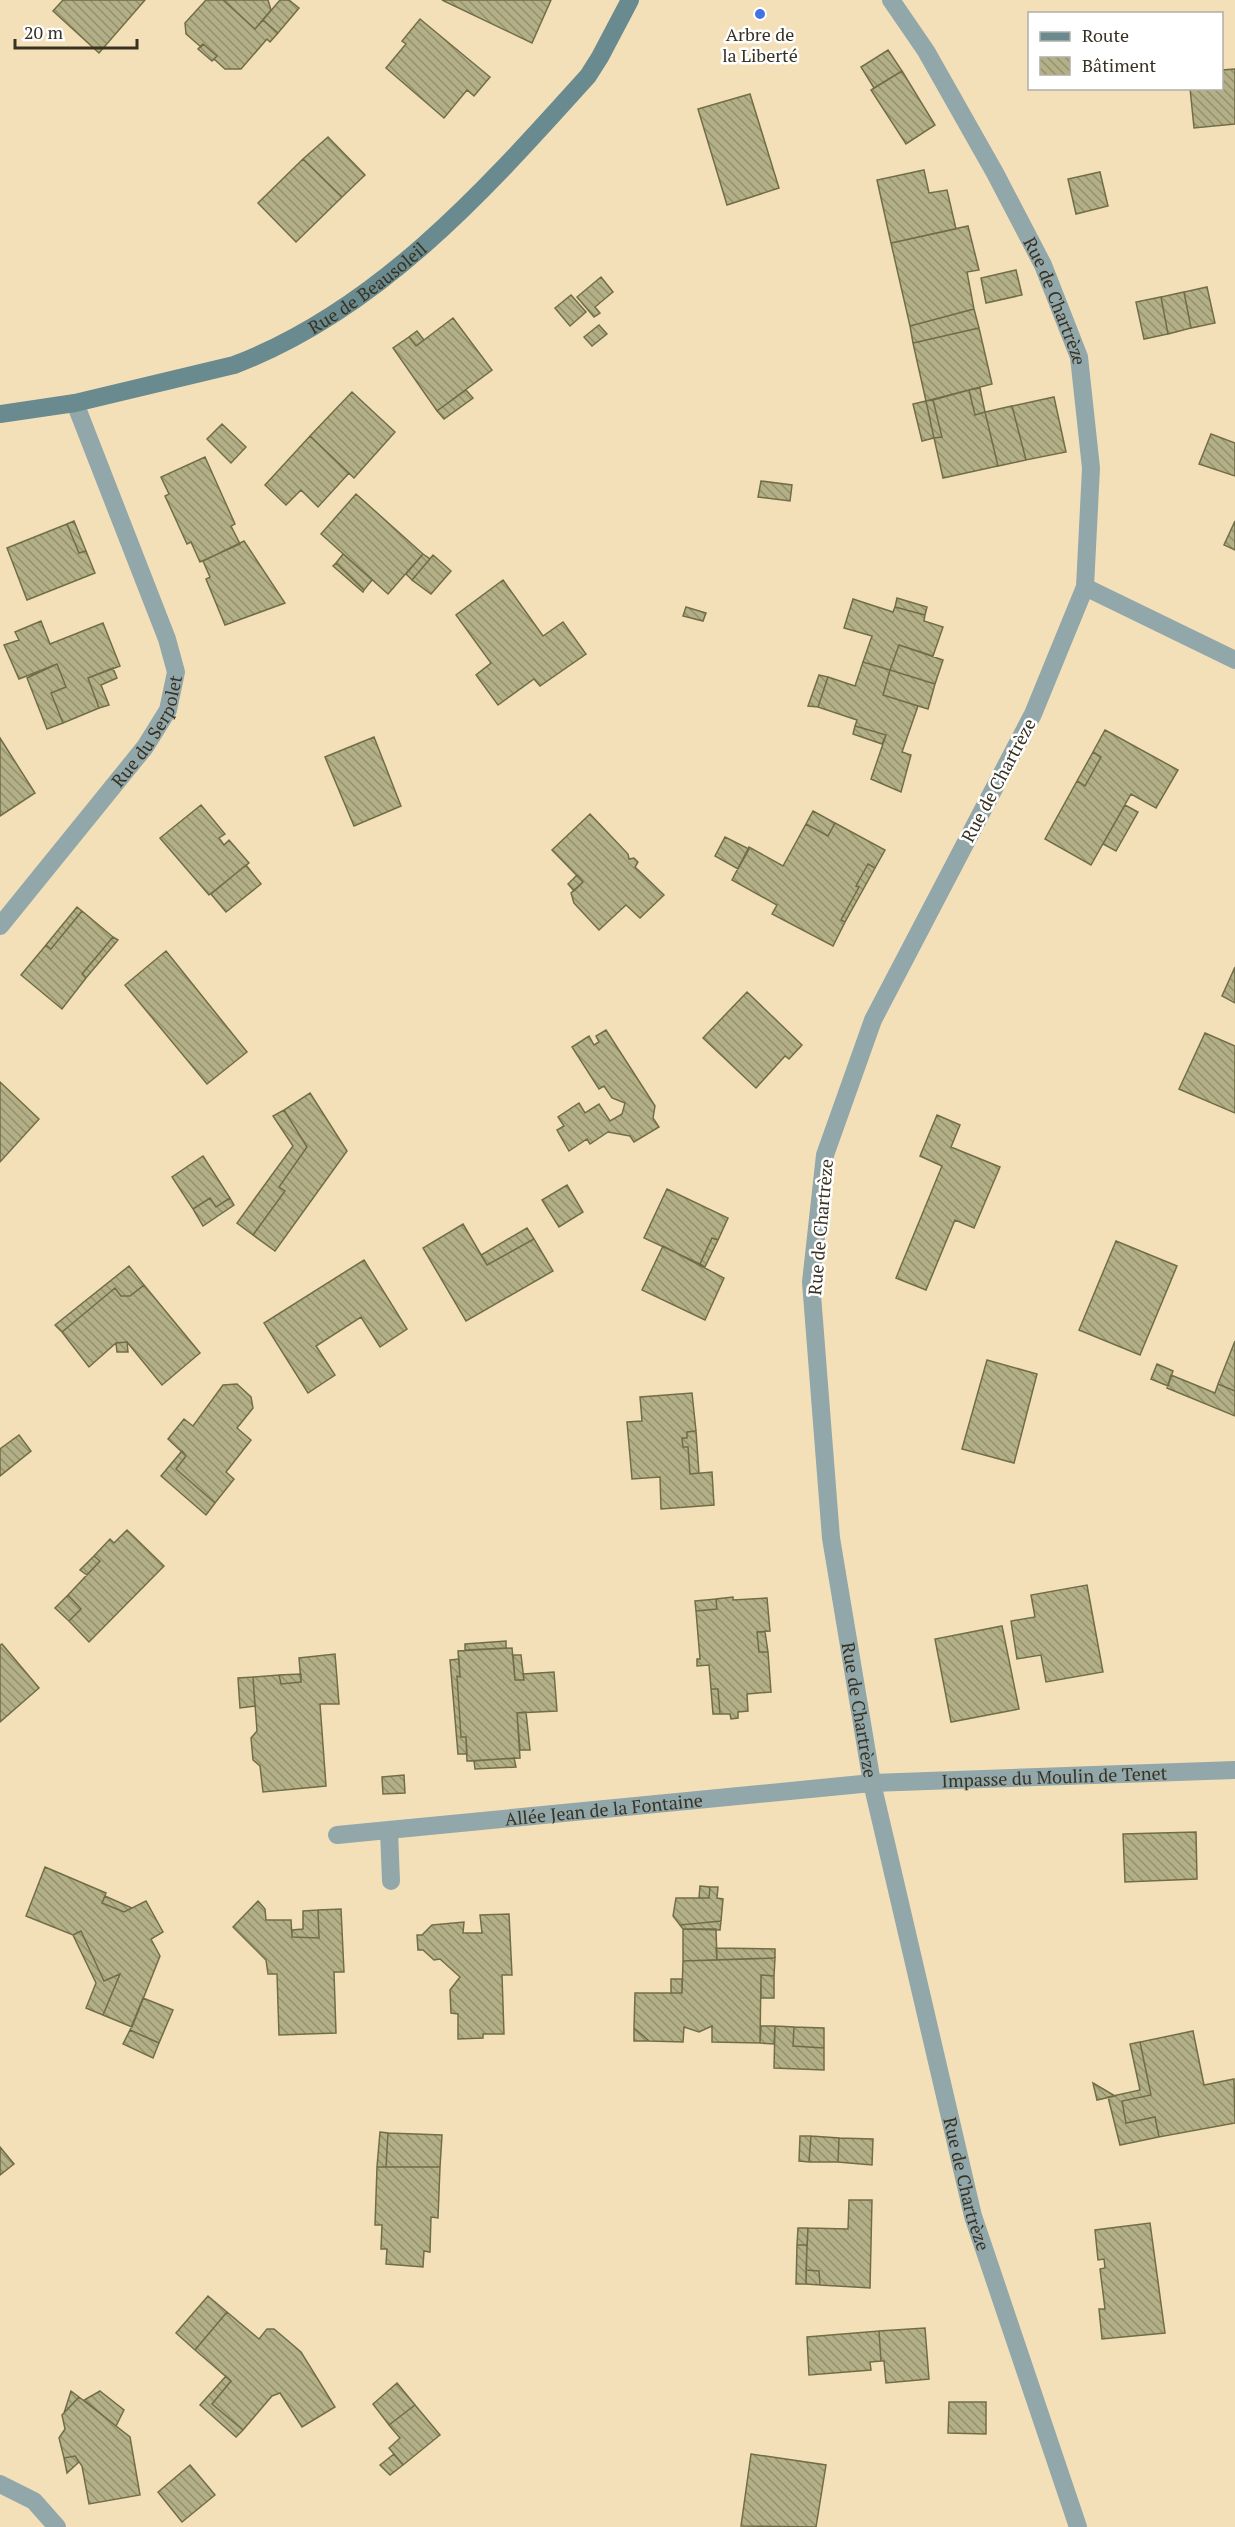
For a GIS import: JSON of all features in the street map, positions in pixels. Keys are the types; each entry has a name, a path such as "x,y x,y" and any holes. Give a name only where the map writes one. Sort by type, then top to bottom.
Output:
{"street":[{"name":"Rue de Beausoleil","path":"0,414 75,403 234,364 258,356 312,328 380,281 437,234 496,178 588,76 630,0"},
{"name":"Rue de Chartrèze","path":"891,0 926,51 995,173 1043,265 1079,357 1091,468 1085,587 1033,714 873,1020 825,1155 811,1282 831,1538 872,1784 973,2216 1078,2527"},
{"name":"Rue du Serpolet","path":"0,926 145,747 168,710 176,672 167,639 75,403"},
{"path":"1085,587 1235,660"},
{"name":"Impasse du Moulin de Tenet","path":"872,1784 1235,1770"},
{"name":"Allée Jean de la Fontaine","path":"337,1835 872,1784"},
{"path":"388,1831 391,1881"},
{"path":"0,2484 34,2501 57,2527"}],"building":[{"path":"63,0 145,0 99,53 53,11"},
{"path":"206,0 223,0 255,29 263,20 278,33 270,42 267,39 241,69 225,69 214,59 217,56 203,44 201,47 186,34 185,23"},
{"path":"223,0 268,0 271,10 255,29"},
{"path":"280,0 289,0 299,8 278,33 263,20"},
{"path":"442,0 551,0 532,43"},
{"path":"420,19 490,77 474,96 467,90 444,118 386,68 406,44 402,41"},
{"path":"203,44 217,56 212,61 198,49"},
{"path":"888,50 902,71 874,88 861,67"},
{"path":"1235,69 1235,124 1194,128 1190,90 1223,90 1223,70"},
{"path":"902,71 935,125 906,144 871,90"},
{"path":"750,94 779,188 727,205 698,109"},
{"path":"328,137 365,175 342,197 303,159"},
{"path":"303,159 342,197 296,242 258,203"},
{"path":"924,170 929,193 947,190 956,229 891,243 877,180"},
{"path":"1100,172 1108,206 1076,214 1068,179"},
{"path":"968,226 979,270 967,272 974,309 910,326 891,243"},
{"path":"1016,270 1022,295 986,303 981,278"},
{"path":"601,277 613,292 595,307 600,313 594,317 577,297"},
{"path":"1207,287 1215,323 1191,328 1184,292"},
{"path":"1184,292 1191,328 1168,334 1161,297"},
{"path":"571,295 586,312 570,326 555,308"},
{"path":"1161,297 1168,334 1144,339 1136,302"},
{"path":"974,309 979,328 913,343 910,326"},
{"path":"453,318 492,370 437,411 393,348 409,337 416,346"},
{"path":"599,325 607,334 592,346 584,337"},
{"path":"979,328 992,384 926,401 913,343"},
{"path":"417,331 424,340 416,346 409,337"},
{"path":"980,388 985,412 975,415 969,390"},
{"path":"466,390 473,398 444,419 437,411"},
{"path":"969,390 975,415 985,412 998,466 943,478 934,438 942,437 933,400"},
{"path":"352,392 395,432 354,478 310,436"},
{"path":"1054,397 1066,452 1026,460 1012,406"},
{"path":"933,400 942,437 934,438 926,401"},
{"path":"926,401 934,438 922,441 913,404"},
{"path":"1012,406 1026,460 998,466 985,412"},
{"path":"222,424 246,447 231,463 207,439"},
{"path":"1211,434 1235,443 1235,476 1199,464"},
{"path":"310,436 349,473 318,507 301,490 286,505 265,485"},
{"path":"205,457 235,524 231,526 240,544 200,562 191,542 187,544 165,496 169,494 161,477"},
{"path":"761,481 792,485 790,501 758,497"},
{"path":"356,494 423,554 388,594 321,534"},
{"path":"74,521 86,551 79,553 67,524"},
{"path":"1235,521 1235,550 1224,545"},
{"path":"67,524 79,553 86,551 95,573 27,600 7,548"},
{"path":"244,541 285,603 225,625 206,579 210,577 203,561"},
{"path":"343,554 372,580 364,590 336,563"},
{"path":"423,554 430,559 412,580 406,574"},
{"path":"433,555 451,571 431,594 412,580"},
{"path":"336,563 364,590 363,592 333,566"},
{"path":"503,580 543,636 563,622 586,654 540,686 534,679 498,705 476,675 491,663 456,615"},
{"path":"897,598 927,607 925,615 895,607"},
{"path":"853,599 893,612 895,607 925,615 924,621 943,627 933,656 899,645 890,670 863,662 872,636 844,628"},
{"path":"686,607 706,613 703,621 683,616"},
{"path":"41,621 50,644 103,623 120,666 88,678 99,708 63,723 51,693 66,687 57,664 19,679 4,645 19,640 15,632"},
{"path":"899,645 943,660 935,684 890,670"},
{"path":"863,662 890,670 883,695 918,706 902,752 911,755 901,792 871,779 886,735 855,726 857,720 818,707 828,677 855,686"},
{"path":"57,664 66,687 51,693 63,723 47,729 27,678"},
{"path":"113,668 117,678 101,685 109,705 99,708 88,678"},
{"path":"890,670 935,684 928,709 883,695"},
{"path":"819,675 828,677 818,707 808,706"},
{"path":"855,726 886,735 882,744 853,734"},
{"path":"1105,730 1178,770 1156,808 1131,794 1091,865 1045,839 1077,781 1085,786 1101,757 1093,752"},
{"path":"374,737 401,806 354,826 325,757"},
{"path":"0,738 35,793 0,816"},
{"path":"1093,752 1101,757 1085,786 1077,781"},
{"path":"201,805 225,834 219,838 224,845 229,840 249,863 209,895 160,838"},
{"path":"1125,805 1138,812 1116,851 1103,844"},
{"path":"813,811 835,823 828,836 806,824"},
{"path":"590,814 628,854 629,859 634,858 638,862 635,867 664,895 640,918 626,905 599,930 574,903 571,893 583,882 552,850"},
{"path":"835,823 885,850 875,868 868,864 856,886 859,887 841,920 845,922 833,946 772,914 777,905 732,880 749,847 783,866 806,824 828,836"},
{"path":"725,837 749,849 738,869 715,856"},
{"path":"868,864 875,868 845,922 841,920 859,887 856,886"},
{"path":"246,865 261,884 226,912 211,894"},
{"path":"577,875 583,882 574,891 568,884"},
{"path":"77,907 82,911 51,949 46,945"},
{"path":"82,911 113,937 82,974 86,978 62,1009 21,975 46,945 51,949"},
{"path":"113,937 118,940 86,978 82,974"},
{"path":"166,951 247,1052 207,1084 125,985"},
{"path":"1235,967 1235,1003 1222,996"},
{"path":"747,992 802,1045 789,1059 785,1056 756,1088 703,1038"},
{"path":"606,1030 655,1106 653,1118 659,1127 634,1142 630,1136 608,1132 590,1144 587,1139 569,1151 557,1130 564,1126 558,1117 579,1103 585,1113 599,1104 610,1121 622,1114 625,1103 612,1098 604,1086 599,1089 572,1047 589,1036 594,1045 599,1042 596,1036"},
{"path":"1205,1033 1235,1046 1235,1113 1179,1089"},
{"path":"0,1082 39,1119 0,1162"},
{"path":"310,1093 347,1151 275,1251 253,1235 285,1191 279,1187 307,1147 284,1110"},
{"path":"284,1110 307,1147 279,1187 285,1191 253,1235 237,1223 293,1146 273,1116"},
{"path":"937,1115 960,1125 951,1147 1000,1167 974,1228 955,1220 926,1290 896,1278 942,1166 920,1156"},
{"path":"203,1156 230,1198 216,1207 210,1198 193,1209 172,1177"},
{"path":"567,1185 583,1212 559,1227 542,1200"},
{"path":"667,1189 728,1218 718,1240 712,1238 700,1264 644,1238"},
{"path":"210,1198 216,1207 230,1198 234,1205 203,1226 193,1209"},
{"path":"463,1224 487,1265 534,1239 553,1271 466,1321 423,1248"},
{"path":"527,1228 534,1239 487,1265 481,1255"},
{"path":"712,1238 718,1240 705,1267 700,1264"},
{"path":"1116,1241 1177,1266 1140,1355 1079,1330"},
{"path":"663,1246 724,1278 705,1320 642,1290"},
{"path":"364,1260 407,1329 380,1347 361,1317 316,1346 335,1375 308,1393 264,1323"},
{"path":"129,1266 144,1285 130,1296 121,1296 115,1288 62,1332 55,1325"},
{"path":"144,1285 200,1353 162,1385 127,1342 116,1343 89,1367 62,1332 115,1288 121,1296 130,1296"},
{"path":"1235,1341 1235,1391 1218,1384"},
{"path":"127,1342 128,1352 117,1352 116,1343"},
{"path":"987,1360 1037,1374 1014,1463 962,1449"},
{"path":"1157,1364 1173,1371 1168,1386 1151,1379"},
{"path":"1171,1375 1215,1393 1218,1384 1235,1391 1235,1416 1167,1388"},
{"path":"237,1384 251,1397 253,1408 237,1428 251,1440 226,1472 234,1479 215,1503 176,1469 186,1456 168,1439 184,1419 193,1426 223,1385"},
{"path":"692,1393 696,1431 687,1432 687,1438 682,1438 683,1447 688,1447 690,1474 712,1472 714,1505 661,1509 660,1477 632,1479 627,1422 642,1421 640,1397"},
{"path":"696,1431 699,1473 690,1474 688,1447 683,1447 682,1438 687,1438 687,1432"},
{"path":"19,1435 31,1451 0,1476 0,1449"},
{"path":"182,1451 186,1456 176,1469 215,1503 206,1515 161,1476"},
{"path":"127,1530 164,1566 89,1642 69,1621 81,1609 68,1595 100,1561 94,1556 110,1539 114,1543"},
{"path":"94,1556 100,1561 87,1575 80,1570"},
{"path":"1087,1585 1103,1672 1046,1682 1041,1655 1017,1659 1011,1621 1035,1617 1031,1595"},
{"path":"68,1595 81,1609 69,1621 55,1608"},
{"path":"733,1597 733,1600 767,1598 770,1631 757,1632 759,1652 768,1652 771,1692 747,1694 748,1711 738,1712 738,1718 731,1719 730,1714 720,1714 718,1689 711,1689 709,1665 697,1666 697,1659 700,1659 696,1611 717,1609 716,1599"},
{"path":"716,1599 717,1609 696,1611 695,1601"},
{"path":"1002,1626 1019,1709 951,1722 935,1639"},
{"path":"757,1632 765,1632 768,1652 759,1652"},
{"path":"506,1641 506,1648 465,1650 465,1644"},
{"path":"2,1644 39,1688 0,1722 0,1645"},
{"path":"512,1648 515,1680 524,1680 523,1674 554,1672 557,1711 517,1713 520,1758 467,1761 466,1737 461,1737 457,1676 460,1677 458,1651"},
{"path":"335,1654 339,1704 320,1704 326,1786 263,1792 260,1766 253,1760 251,1738 257,1731 253,1677 279,1675 281,1684 301,1682 299,1658"},
{"path":"513,1655 521,1655 524,1680 515,1680"},
{"path":"459,1659 460,1677 457,1676 461,1737 466,1737 467,1754 458,1754 450,1660"},
{"path":"301,1674 301,1682 281,1684 279,1675"},
{"path":"253,1677 255,1706 240,1708 238,1678"},
{"path":"711,1689 718,1689 720,1714 713,1714"},
{"path":"526,1712 530,1750 520,1750 517,1713"},
{"path":"514,1758 516,1767 475,1769 474,1761"},
{"path":"404,1775 405,1793 383,1794 382,1777"},
{"path":"1196,1832 1197,1879 1125,1882 1123,1834"},
{"path":"45,1867 106,1893 102,1903 124,1912 146,1901 163,1932 151,1939 160,1956 132,2027 103,2015 120,1974 104,1981 81,1931 73,1935 26,1916"},
{"path":"700,1886 710,1887 709,1898 699,1898"},
{"path":"710,1887 718,1887 717,1898 723,1899 721,1921 680,1925 673,1916 676,1898 709,1898"},
{"path":"105,1896 132,1908 124,1912 102,1903"},
{"path":"258,1901 265,1909 266,1920 291,1920 292,1937 319,1938 318,1910 341,1909 344,1972 334,1972 336,2033 279,2035 277,1974 268,1974 266,1960 233,1927"},
{"path":"318,1910 319,1938 292,1937 292,1930 303,1929 303,1911"},
{"path":"509,1914 512,1975 502,1975 504,2034 483,2034 483,2038 458,2039 458,2014 451,2013 450,1990 460,1977 440,1959 434,1960 423,1950 418,1950 417,1935 422,1935 432,1925 464,1922 463,1933 482,1933 480,1915"},
{"path":"721,1921 720,1930 683,1929 680,1925"},
{"path":"683,1929 716,1929 717,1960 683,1961"},
{"path":"81,1931 104,1981 120,1974 103,2015 86,2008 96,1983 73,1935"},
{"path":"716,1948 775,1949 775,1958 717,1960"},
{"path":"775,1958 774,1976 761,1975 760,2043 712,2042 712,2026 699,2032 684,2027 683,2042 649,2041 634,2028 635,1993 682,1993 683,1961"},
{"path":"761,1975 774,1976 774,1998 761,1998"},
{"path":"671,1979 682,1979 682,1993 671,1993"},
{"path":"143,1998 173,2010 159,2043 130,2030"},
{"path":"761,2026 775,2026 774,2044 760,2043"},
{"path":"775,2026 794,2027 793,2046 824,2048 824,2070 774,2068"},
{"path":"794,2027 824,2028 824,2048 793,2046"},
{"path":"634,2028 649,2041 634,2041"},
{"path":"130,2030 159,2043 153,2058 123,2044"},
{"path":"1193,2031 1204,2085 1234,2079 1235,2123 1159,2137 1155,2117 1126,2123 1122,2101 1151,2095 1140,2042"},
{"path":"1140,2042 1151,2095 1122,2101 1126,2123 1155,2117 1159,2137 1120,2145 1108,2097 1140,2090 1130,2044"},
{"path":"1093,2083 1115,2096 1097,2100"},
{"path":"380,2132 388,2133 386,2167 377,2167"},
{"path":"388,2133 442,2135 440,2167 386,2167"},
{"path":"800,2136 811,2136 809,2162 799,2161"},
{"path":"811,2136 839,2138 838,2162 809,2162"},
{"path":"839,2138 873,2139 872,2165 838,2162"},
{"path":"0,2147 14,2164 0,2175"},
{"path":"377,2167 440,2167 438,2218 431,2217 430,2252 424,2251 423,2267 386,2264 387,2249 381,2249 382,2225 375,2225"},
{"path":"849,2200 872,2200 870,2288 820,2285 819,2271 806,2270 808,2228 848,2229"},
{"path":"1150,2223 1165,2333 1102,2339 1099,2309 1105,2309 1100,2269 1105,2268 1104,2259 1098,2260 1095,2230"},
{"path":"798,2228 808,2228 807,2245 797,2245"},
{"path":"797,2245 807,2245 806,2284 796,2284"},
{"path":"806,2270 819,2271 820,2285 806,2284"},
{"path":"208,2296 227,2312 195,2350 176,2333"},
{"path":"227,2312 259,2339 267,2329 274,2329 301,2352 335,2407 302,2427 280,2393 272,2396 243,2430 212,2404 231,2381 195,2350"},
{"path":"925,2328 929,2379 886,2383 884,2361 881,2361 879,2331"},
{"path":"879,2331 881,2361 870,2362 871,2370 809,2375 807,2337"},
{"path":"226,2376 231,2381 212,2404 243,2430 236,2437 200,2405"},
{"path":"397,2383 415,2405 389,2425 373,2404"},
{"path":"71,2391 79,2397 64,2413"},
{"path":"100,2391 124,2410 116,2426 84,2400"},
{"path":"79,2397 130,2437 140,2495 89,2504 82,2466 75,2456 64,2458 59,2438 65,2429 62,2415"},
{"path":"949,2402 986,2402 986,2434 948,2433"},
{"path":"415,2405 440,2435 403,2465 389,2448 400,2438 389,2425"},
{"path":"394,2454 403,2465 390,2475 380,2465"},
{"path":"751,2454 826,2465 816,2527 741,2526"},
{"path":"75,2456 79,2462 67,2473 64,2458"},
{"path":"190,2465 215,2495 182,2522 158,2492"}],"place":[{"name":"Arbre de la Liberté","path":"760,14"}]}
